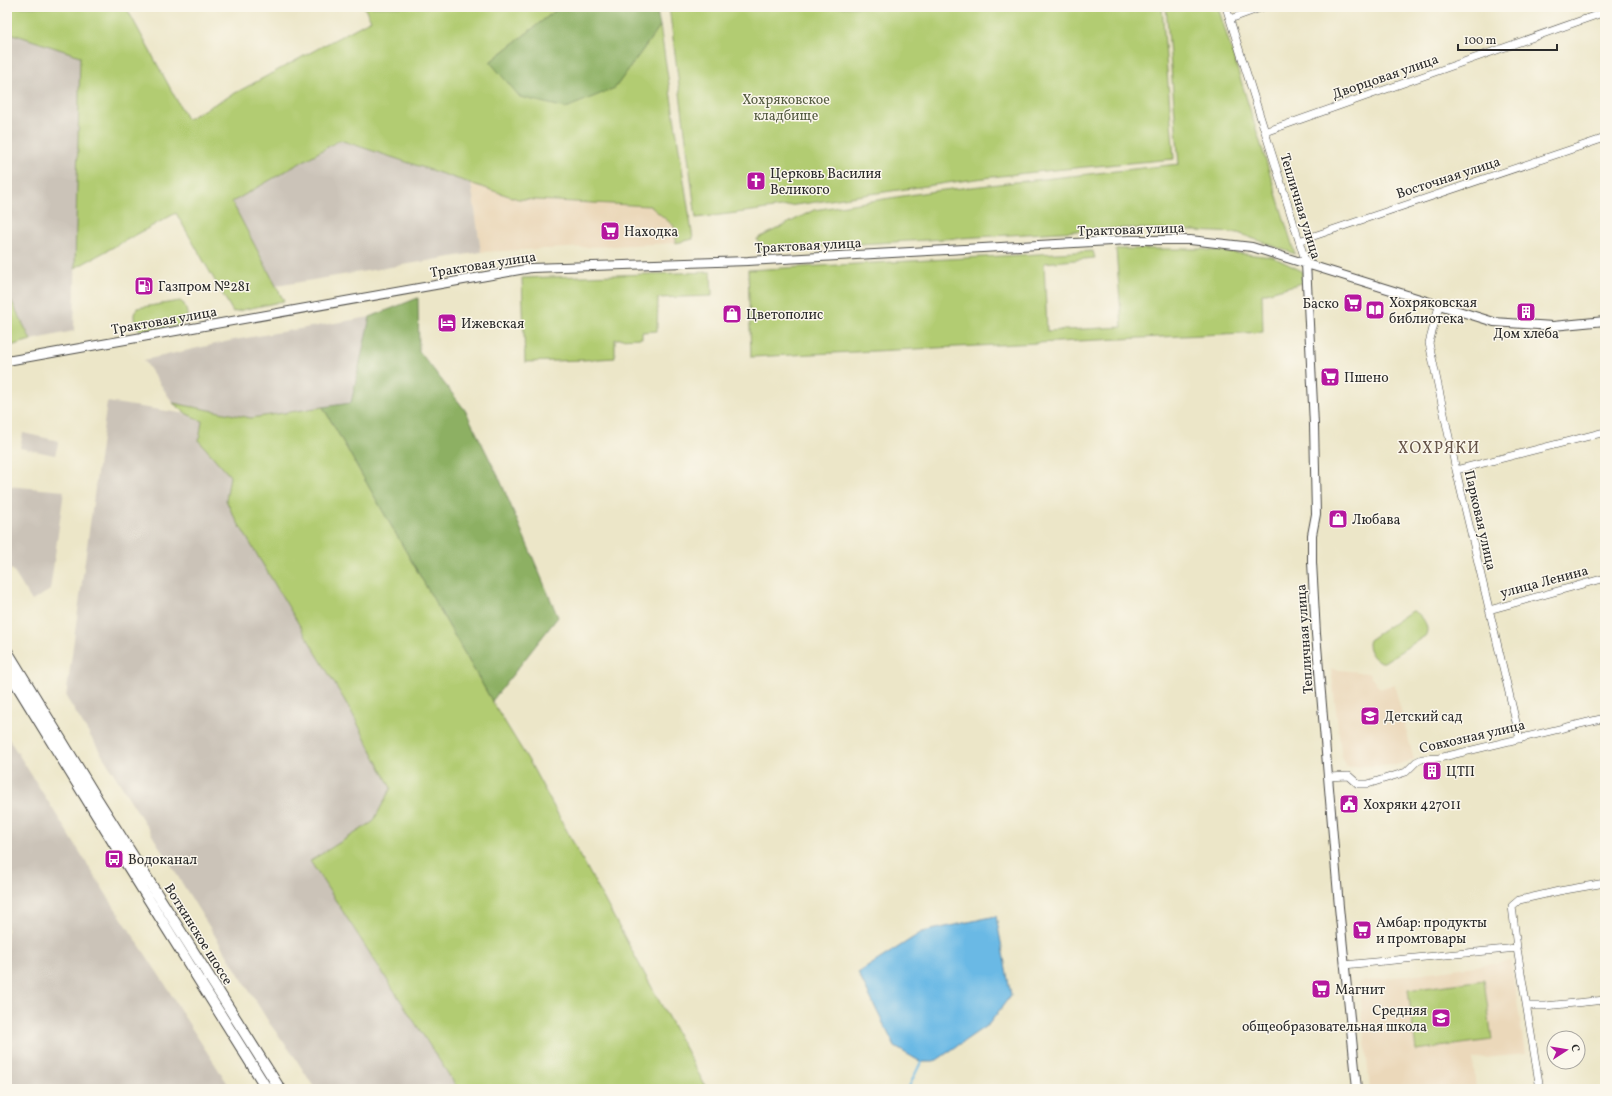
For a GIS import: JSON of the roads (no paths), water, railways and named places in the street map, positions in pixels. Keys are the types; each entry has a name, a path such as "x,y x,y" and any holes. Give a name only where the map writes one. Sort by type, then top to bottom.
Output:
{"main road":[{"name":"Воткинское шоссе","path":"7,651 96,797 280,1089"},
{"name":"Воткинское шоссе","path":"7,669 268,1089"}],"street":[{"name":"Тепличная улица","path":"1226,7 1306,263 1314,425 1316,514 1312,534 1312,562 1316,634 1344,965 1357,1089"},
{"path":"1230,19 1263,7"},
{"name":"Дворцовая улица","path":"1265,132 1605,12"},
{"name":"Восточная улица","path":"1299,240 1605,138"},
{"name":"Трактовая улица","path":"7,361 531,268 733,262 1129,240 1182,240 1252,246 1439,306 1494,322 1553,326 1605,321"},
{"name":"Парковая улица","path":"1439,306 1429,343 1456,470 1520,739"},
{"path":"1456,470 1605,432"},
{"name":"улица Ленина","path":"1489,610 1605,578"},
{"name":"Совхозная улица","path":"1328,777 1349,776 1358,784 1368,784 1406,772 1416,762 1422,759 1440,758 1605,718"},
{"path":"1540,1089 1517,948 1512,906 1519,900 1559,891 1605,884"},
{"path":"1344,965 1517,948"},
{"path":"1527,1006 1545,1006 1605,1000"}],"water":[{"path":"996,916 1011,995 989,1024 934,1062 921,1062 895,1047 858,973 922,932"}],"waterway":[{"path":"908,1089 921,1062"}],"place":[{"name":"Церковь Василия Великого","path":"756,181"},
{"name":"Находка","path":"610,231"},
{"name":"Газпром №281","path":"144,286"},
{"name":"Баско","path":"1353,303"},
{"name":"Хохряковская библиотека","path":"1375,310"},
{"name":"Дом хлеба","path":"1526,312"},
{"name":"Цветополис","path":"732,314"},
{"name":"Ижевская","path":"447,323"},
{"name":"Пшено","path":"1330,377"},
{"name":"Любава","path":"1338,519"},
{"name":"Детский сад","path":"1370,716"},
{"name":"ЦТП","path":"1432,771"},
{"name":"Хохряки 427011","path":"1349,804"},
{"name":"Водоканал","path":"114,859"},
{"name":"Амбар: продукты и промтовары","path":"1362,930"},
{"name":"Магнит","path":"1321,989"},
{"name":"Средняя общеобразовательная школа","path":"1441,1018"}],"district":[{"name":"ХОХРЯКИ","path":"1439,447"}],"park label":[{"name":"Хохряковское кладбище","path":"786,108"}]}
